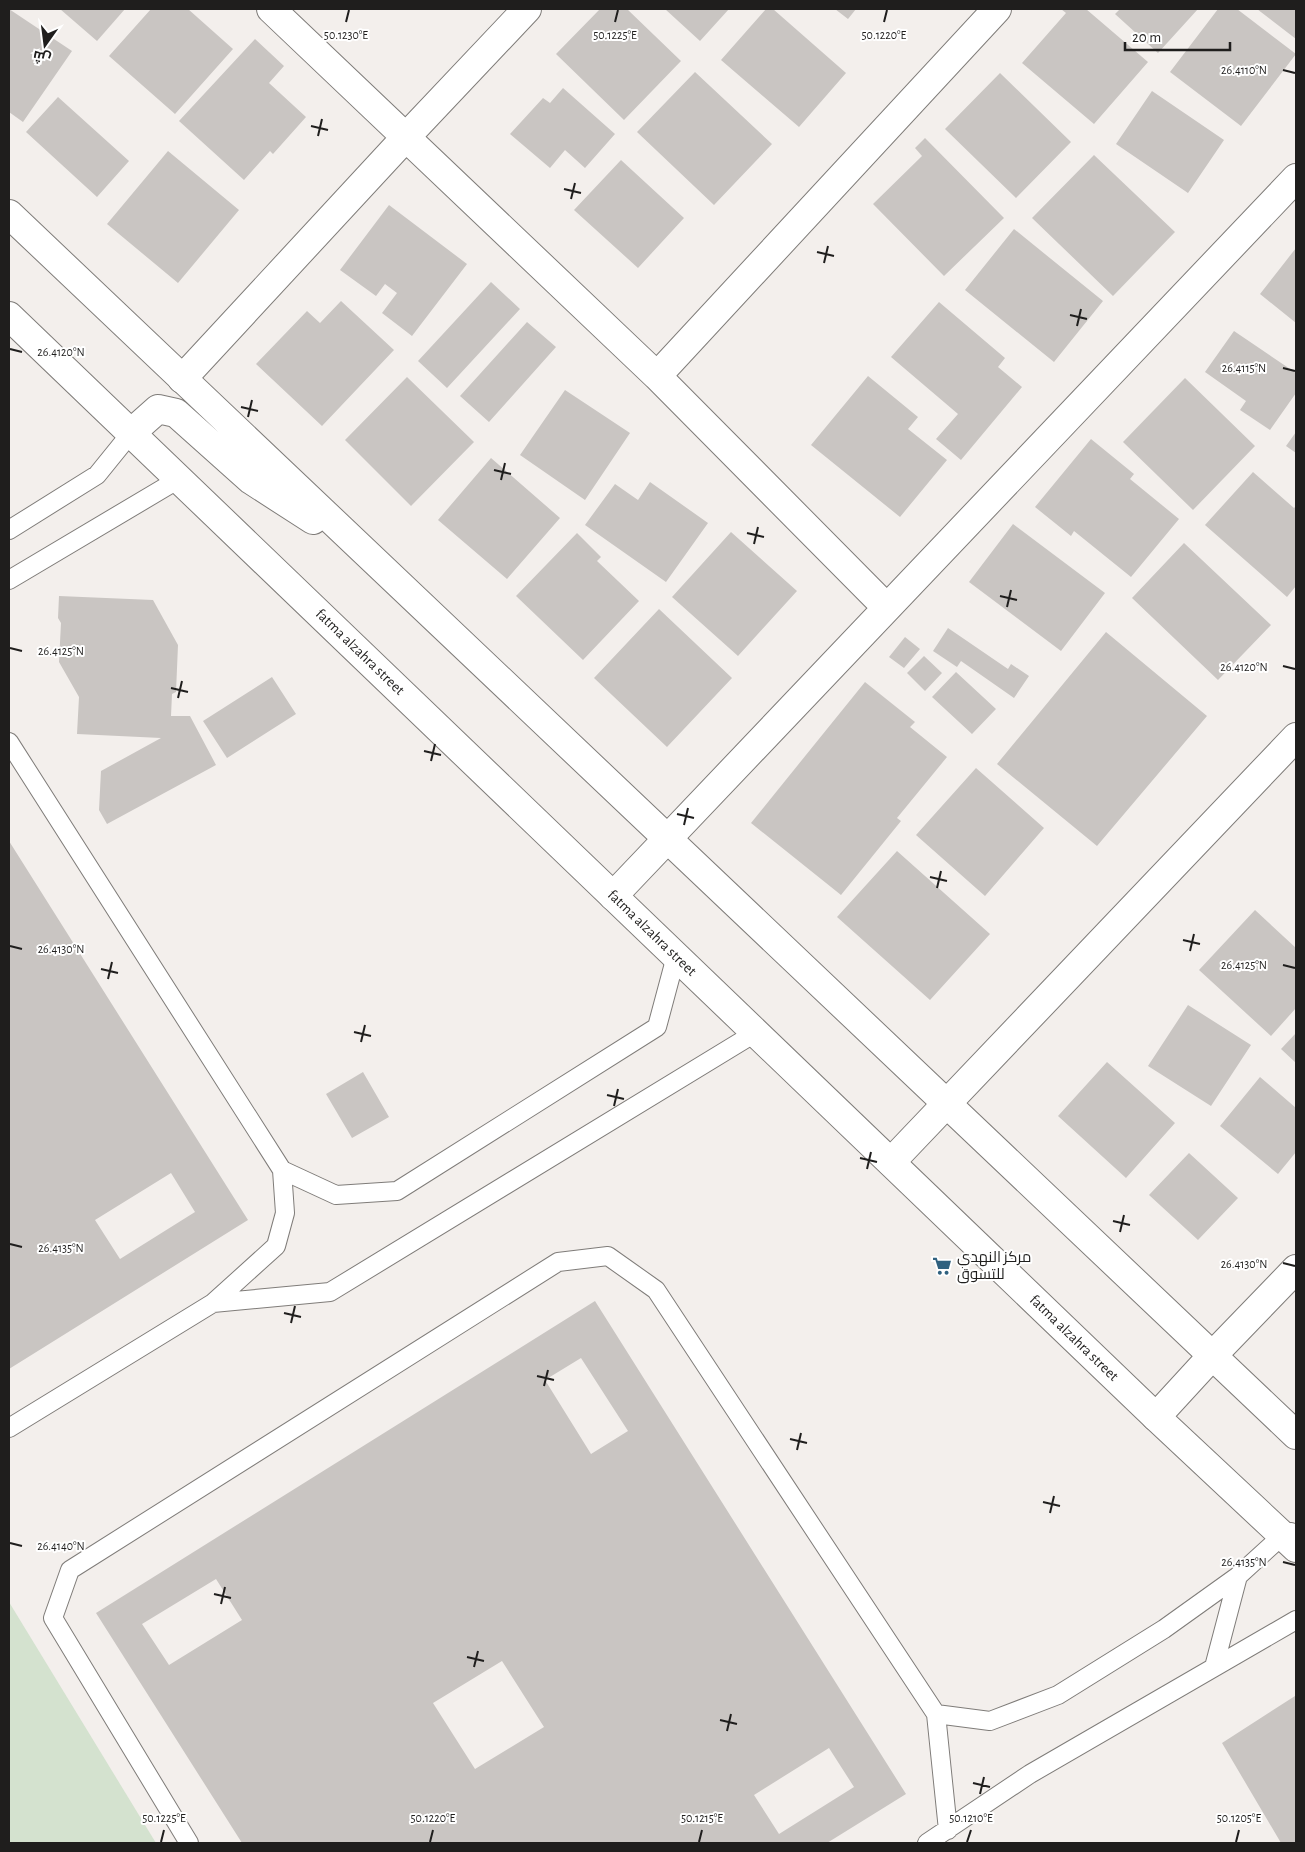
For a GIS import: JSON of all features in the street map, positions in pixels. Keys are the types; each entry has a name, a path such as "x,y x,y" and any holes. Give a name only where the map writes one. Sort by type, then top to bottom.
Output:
{"street":[{"path":"271,9 657,376 887,608"},
{"path":"182,379 527,9"},
{"path":"657,376 997,9"},
{"path":"613,896 1296,178"},
{"path":"9,214 1296,1435"},
{"name":"fatma alzahra street","path":"9,316 1156,1417 1292,1538"},
{"path":"131,433 158,409 176,413 251,480 367,554"},
{"path":"891,1162 1296,737"},
{"path":"1156,1417 1296,1269"}],"lane":[{"path":"9,530 97,475 131,433"},
{"path":"9,580 179,479"},
{"path":"9,742 282,1170 285,1213 276,1246 213,1303 9,1428"},
{"path":"282,1170 336,1195 397,1191 657,1027 676,956"},
{"path":"213,1303 330,1292 755,1033"},
{"path":"189,1843 53,1618 70,1570 558,1262 608,1256 656,1290 936,1714 948,1830"},
{"path":"936,1714 990,1721 1058,1695 1164,1630 1292,1538"},
{"path":"1214,1667 1238,1576"},
{"path":"927,1843 1030,1774 1296,1620"}],"green space":[{"path":"9,1602 156,1843 9,1843"}],"building":[{"path":"9,9 72,51 23,122 9,112"},
{"path":"60,9 125,9 97,41"},
{"path":"151,9 188,9 233,49 175,114 109,56"},
{"path":"600,9 627,9 681,61 624,120 556,54"},
{"path":"665,9 729,9 700,41"},
{"path":"766,9 773,9 846,73 799,127 721,60"},
{"path":"835,9 856,9 848,19"},
{"path":"1061,9 1086,9 1148,62 1094,124 1022,63 1066,13"},
{"path":"1120,9 1198,9 1158,53 1115,14"},
{"path":"1218,9 1237,9 1296,54 1241,126 1170,72"},
{"path":"1257,9 1296,9 1296,39"},
{"path":"255,39 284,66 269,83 306,117 273,154 270,151 244,180 179,121"},
{"path":"695,72 772,144 714,205 637,132"},
{"path":"1000,73 1071,142 1016,198 945,129"},
{"path":"563,88 615,134 585,168 565,150 550,168 510,134 543,98 550,103"},
{"path":"1152,91 1224,140 1188,193 1116,144"},
{"path":"58,97 129,161 97,197 26,132"},
{"path":"925,138 1004,218 944,276 873,204 922,156 915,148"},
{"path":"168,151 239,210 178,283 107,224"},
{"path":"1094,155 1175,232 1113,296 1032,218"},
{"path":"621,160 684,218 638,268 574,210"},
{"path":"389,205 467,264 412,336 382,313 397,293 385,284 376,296 340,270"},
{"path":"1014,229 1103,301 1054,362 965,290"},
{"path":"1296,248 1296,323 1260,294"},
{"path":"491,282 520,309 447,388 418,361"},
{"path":"341,301 394,350 322,426 256,364 307,311 320,323"},
{"path":"939,302 1005,358 998,367 1022,387 961,460 936,439 958,414 891,357"},
{"path":"527,322 556,347 489,422 460,396"},
{"path":"1234,331 1296,373 1296,393 1270,430 1240,410 1246,401 1205,372"},
{"path":"868,376 918,417 908,429 947,460 900,517 811,445"},
{"path":"407,377 474,442 411,506 345,440"},
{"path":"1185,378 1255,446 1193,510 1123,442"},
{"path":"565,390 630,433 585,500 520,455"},
{"path":"1296,432 1296,453 1286,446"},
{"path":"1091,439 1134,474 1130,479 1179,519 1131,577 1074,531 1071,536 1035,507"},
{"path":"491,458 560,518 507,579 438,520"},
{"path":"1253,472 1294,508 1296,506 1296,586 1287,597 1205,525"},
{"path":"650,482 708,523 666,582 585,525 615,484 638,500"},
{"path":"1013,524 1105,593 1061,651 969,582"},
{"path":"731,532 797,591 738,656 672,597"},
{"path":"577,533 601,557 597,561 639,601 583,660 516,596"},
{"path":"1184,543 1271,625 1218,680 1132,598"},
{"path":"59,596 153,600 178,645 176,692 172,694 171,716 190,716 216,765 107,824 99,810 101,771 161,738 77,734 79,697 59,662 61,623 58,618"},
{"path":"659,609 732,678 667,747 594,678"},
{"path":"948,628 1008,669 1011,664 1029,676 1014,698 961,661 957,667 933,651"},
{"path":"1106,632 1207,716 1097,846 997,764"},
{"path":"905,637 920,649 904,668 889,657"},
{"path":"924,656 942,673 925,691 907,673"},
{"path":"956,672 996,709 972,734 932,697"},
{"path":"272,677 296,714 227,758 203,721"},
{"path":"865,682 915,722 910,727 947,757 897,818 901,821 841,895 751,823"},
{"path":"976,768 1044,828 985,896 916,835"},
{"path":"9,841 248,1220 9,1369","holes":["171,1173 195,1212 120,1259 95,1220"]},
{"path":"897,851 990,934 930,1000 837,917"},
{"path":"1255,910 1296,948 1296,1008 1271,1036 1199,970"},
{"path":"1188,1005 1251,1045 1211,1106 1148,1066"},
{"path":"1296,1033 1296,1063 1281,1049"},
{"path":"1107,1062 1175,1123 1126,1178 1058,1116"},
{"path":"363,1072 389,1117 352,1138 326,1094"},
{"path":"1260,1077 1296,1108 1296,1152 1278,1174 1220,1126"},
{"path":"1189,1153 1238,1198 1198,1240 1149,1195"},
{"path":"595,1301 906,1794 827,1843 242,1843 96,1613","holes":["581,1358 628,1431 591,1454 545,1380","216,1579 242,1620 169,1665 142,1624","502,1661 544,1727 475,1769 433,1703","829,1748 854,1787 779,1834 754,1795"]},
{"path":"1295,1696 1296,1843 1281,1843 1222,1743"}],"place":[{"name":"مركز النهدي للتسوق","path":"942,1266"}]}
